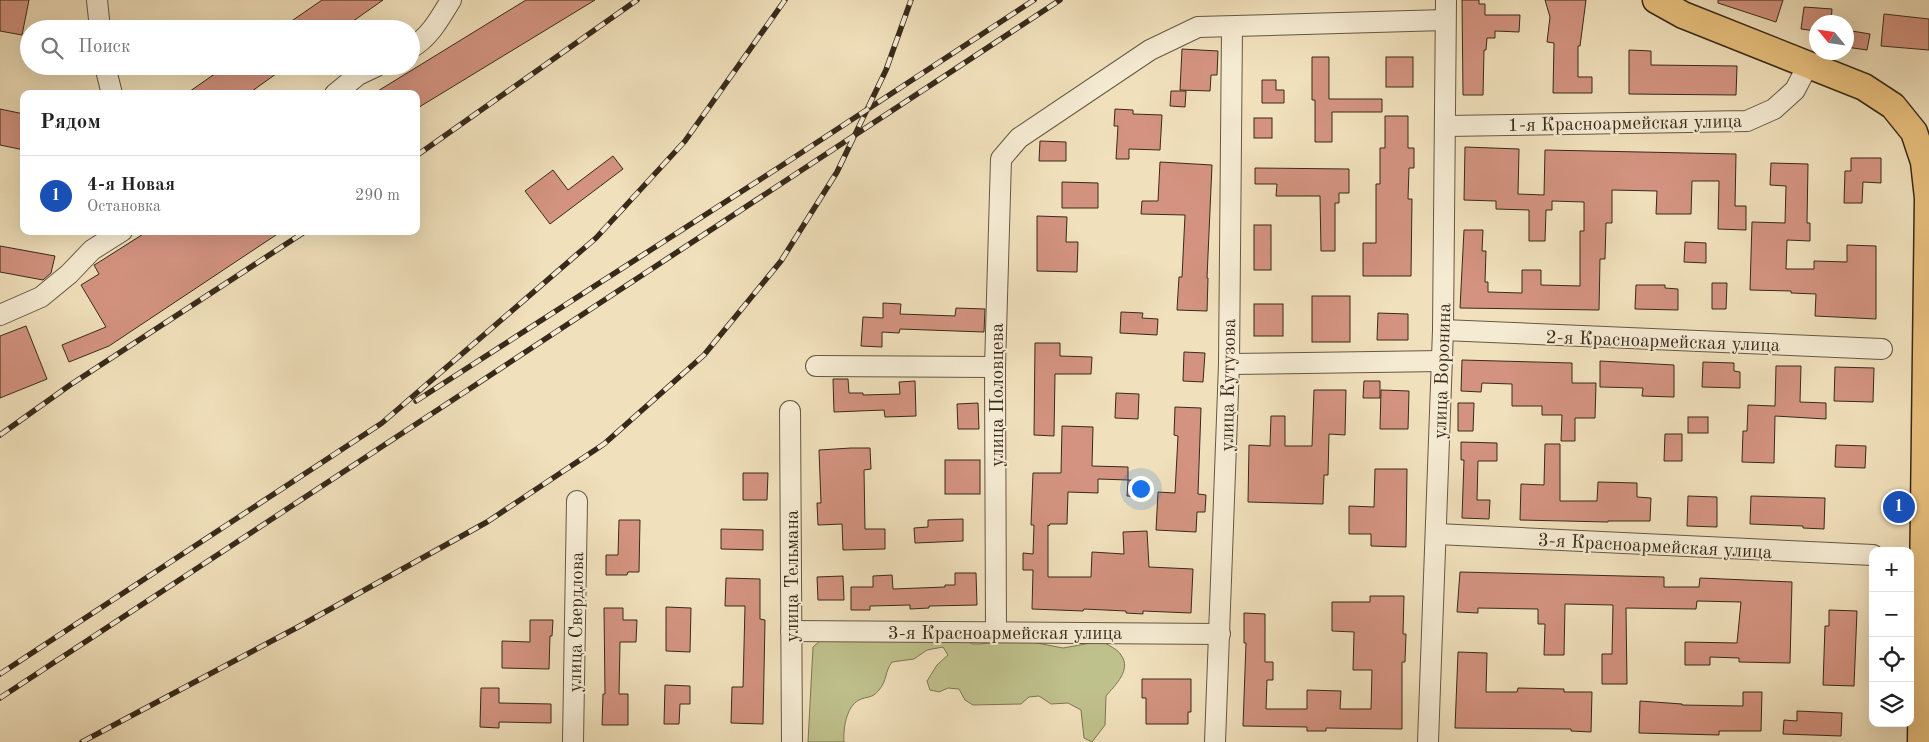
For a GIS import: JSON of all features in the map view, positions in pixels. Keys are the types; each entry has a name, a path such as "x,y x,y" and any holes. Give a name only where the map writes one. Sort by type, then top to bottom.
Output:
{"main road":[{"path":"1656,0 1683,15 1864,87 1893,106 1914,132 1924,162 1928,198 1926,599 1921,742"}],"street":[{"path":"98,0 99,20"},
{"path":"420,42 434,27 450,0"},
{"path":"1232,27 1445,10"},
{"name":"улица Воронина","path":"1428,742 1443,330 1446,126 1445,10"},
{"name":"улица Половцева","path":"996,632 995,367 1001,159 1019,138 1150,50 1198,27 1232,27"},
{"name":"улица Кутузова","path":"1215,742 1229,364 1232,27"},
{"name":"1-я Красноармейская улица","path":"1446,126 1747,121 1774,109 1795,90 1808,64"},
{"path":"107,75 111,90"},
{"path":"340,90 358,75"},
{"path":"0,315 41,297 69,274 94,240 110,235"},
{"name":"2-я Красноармейская улица","path":"1443,330 1882,349"},
{"path":"1229,364 1442,361"},
{"path":"816,366 995,367"},
{"name":"улица Тельмана","path":"790,411 792,742"},
{"name":"улица Свердлова","path":"573,742 577,501"},
{"name":"3-я Красноармейская улица","path":"1436,534 1869,555"},
{"name":"3-я Красноармейская улица","path":"791,631 1220,634"}],"green space":[{"path":"957,633 972,644 1021,640 1063,648 1102,641 1112,647 1121,655 1125,666 1118,682 1106,696 1105,725 1092,742 1084,738 1081,710 1068,703 1051,704 1039,696 1029,697 1021,704 973,705 965,700 959,689 948,688 939,692 930,690 927,681 937,665 948,655 943,647 927,650 914,659 892,662 882,687 872,696 855,703 848,713 844,731 844,742 808,742 813,647 820,641"}],"building":[{"path":"0,0 29,0 25,20 20,20 20,35 0,31"},
{"path":"322,0 383,0 355,20 293,20"},
{"path":"526,0 595,0 420,107 420,90 380,90 404,75 420,75 420,65"},
{"path":"1462,0 1479,0 1479,4 1485,4 1485,15 1520,15 1519,32 1495,31 1495,38 1487,38 1486,50 1484,50 1483,95 1463,95"},
{"path":"1545,0 1586,0 1580,46 1578,46 1578,77 1592,77 1592,93 1553,93 1554,43 1547,42 1550,17"},
{"path":"1718,0 1783,0 1776,22 1718,3"},
{"path":"1804,7 1832,9 1832,15 1809,15 1809,30 1801,29"},
{"path":"1884,14 1929,19 1929,50 1881,46"},
{"path":"1854,31 1870,34 1867,50 1854,48"},
{"path":"1182,49 1218,51 1217,75 1211,75 1210,91 1180,90"},
{"path":"1629,50 1651,51 1651,65 1737,66 1736,95 1629,94"},
{"path":"1312,57 1329,57 1329,99 1382,99 1382,112 1332,112 1332,142 1315,142 1315,100 1312,100"},
{"path":"1386,57 1413,57 1413,87 1386,87"},
{"path":"213,75 274,75 254,90 192,90"},
{"path":"1262,80 1276,80 1276,90 1284,90 1284,103 1262,103"},
{"path":"1171,91 1186,91 1185,107 1170,106"},
{"path":"0,109 20,113 20,149 0,145"},
{"path":"1115,109 1133,110 1133,114 1162,115 1160,150 1129,149 1129,159 1116,159 1118,126 1114,126"},
{"path":"1385,116 1408,116 1408,148 1414,148 1414,168 1409,168 1408,199 1412,199 1411,276 1363,276 1363,243 1376,243 1376,184 1380,184 1380,148 1385,148"},
{"path":"1254,118 1272,118 1272,138 1254,138"},
{"path":"1040,141 1066,142 1066,161 1039,161"},
{"path":"1465,147 1519,149 1518,194 1544,195 1545,150 1736,154 1735,206 1746,206 1746,230 1718,229 1719,181 1692,181 1691,214 1656,214 1657,191 1612,190 1612,223 1606,223 1605,259 1600,259 1599,310 1460,308 1464,230 1483,230 1482,251 1486,251 1485,282 1488,282 1488,292 1522,293 1522,270 1541,270 1541,285 1580,286 1580,231 1584,231 1584,202 1552,201 1552,210 1546,210 1545,241 1529,241 1529,210 1496,209 1496,201 1464,200"},
{"path":"613,156 623,169 550,224 525,191 553,170 568,190"},
{"path":"1851,158 1881,158 1881,183 1863,182 1862,203 1844,203 1845,171 1851,171"},
{"path":"1160,162 1212,165 1207,311 1177,310 1179,277 1182,277 1185,215 1141,214 1142,201 1158,201"},
{"path":"1771,163 1808,164 1807,223 1810,223 1810,241 1787,240 1786,269 1814,269 1814,261 1847,262 1847,245 1876,246 1876,319 1815,316 1816,294 1750,290 1752,222 1785,223 1786,186 1770,185"},
{"path":"1255,168 1349,169 1349,193 1339,193 1339,203 1335,203 1335,251 1321,251 1320,196 1276,196 1277,184 1255,184"},
{"path":"1062,182 1098,183 1098,208 1062,208"},
{"path":"1037,216 1067,217 1066,242 1078,242 1077,272 1037,271"},
{"path":"1254,225 1271,225 1271,270 1254,270"},
{"path":"142,235 276,235 109,346 69,362 62,345 106,327 81,285 99,274 94,265"},
{"path":"1685,242 1706,243 1706,263 1684,262"},
{"path":"0,246 55,256 51,273 43,280 0,272"},
{"path":"1712,283 1727,283 1726,309 1712,309"},
{"path":"1636,285 1665,285 1665,288 1678,289 1678,310 1635,309"},
{"path":"1312,296 1350,296 1350,342 1312,342"},
{"path":"883,303 901,304 900,314 955,316 956,308 985,309 984,332 900,329 899,333 882,332 882,347 861,346 863,317 883,318"},
{"path":"1254,304 1283,304 1283,336 1254,336"},
{"path":"1121,312 1143,313 1142,318 1158,319 1157,335 1120,333"},
{"path":"1378,313 1408,314 1408,340 1377,340"},
{"path":"26,326 47,379 0,398 0,336"},
{"path":"1035,343 1060,343 1060,356 1092,357 1091,374 1055,374 1054,436 1034,435"},
{"path":"1184,352 1205,353 1203,382 1183,381"},
{"path":"1462,360 1572,363 1572,383 1596,383 1595,418 1575,418 1575,441 1561,441 1562,415 1542,415 1542,406 1512,406 1512,384 1482,383 1481,392 1461,391"},
{"path":"1600,361 1674,365 1674,397 1642,396 1643,388 1600,387"},
{"path":"1703,362 1734,363 1734,371 1740,372 1740,388 1702,387"},
{"path":"1776,366 1801,366 1800,402 1826,403 1826,419 1775,416 1774,463 1742,462 1743,431 1747,431 1748,405 1775,406"},
{"path":"1835,367 1874,368 1873,402 1834,401"},
{"path":"833,379 848,379 849,393 863,393 863,395 900,394 899,382 915,381 916,416 885,417 884,410 834,412"},
{"path":"1364,381 1380,381 1380,398 1363,398"},
{"path":"1314,390 1346,390 1345,435 1329,434 1328,475 1324,475 1323,504 1248,502 1249,445 1270,446 1271,416 1285,416 1285,446 1312,446"},
{"path":"1381,390 1409,391 1408,429 1380,429"},
{"path":"1116,393 1139,394 1138,419 1115,418"},
{"path":"978,403 979,429 958,429 957,404"},
{"path":"1458,403 1474,403 1473,431 1458,431"},
{"path":"1175,407 1201,408 1198,494 1206,495 1205,512 1197,512 1196,532 1156,530 1158,492 1175,493 1178,436 1174,435"},
{"path":"1688,417 1708,417 1708,433 1688,433"},
{"path":"1062,426 1093,427 1092,466 1128,467 1128,480 1098,479 1098,493 1068,492 1067,524 1048,525 1048,577 1091,577 1092,552 1124,554 1123,532 1147,531 1149,567 1193,569 1191,613 1143,611 1143,614 1126,613 1126,611 1084,609 1083,611 1032,609 1033,570 1023,570 1023,553 1033,554 1034,525 1031,525 1033,473 1061,473"},
{"path":"1665,434 1682,434 1682,461 1664,461"},
{"path":"1461,442 1497,443 1497,461 1478,461 1477,500 1490,500 1489,519 1462,518 1464,460 1461,460"},
{"path":"1545,444 1560,444 1560,501 1597,501 1598,482 1637,483 1637,497 1651,498 1650,521 1520,520 1521,484 1544,485"},
{"path":"1836,445 1866,446 1865,468 1835,467"},
{"path":"870,448 871,469 864,470 865,529 885,529 885,549 843,550 842,524 818,525 817,503 821,503 819,450"},
{"path":"945,460 980,460 980,494 945,494"},
{"path":"1375,469 1407,469 1406,547 1371,546 1371,534 1349,534 1349,506 1374,507"},
{"path":"743,473 768,473 767,500 743,500"},
{"path":"1128,480 1146,481 1145,497 1127,496"},
{"path":"1688,496 1717,497 1717,527 1687,526"},
{"path":"1751,496 1825,498 1824,529 1803,528 1803,526 1750,524"},
{"path":"963,519 963,541 915,543 914,528 928,527 928,520"},
{"path":"619,520 640,520 639,572 628,572 627,575 606,575 606,555 618,555"},
{"path":"721,529 763,530 763,550 721,549"},
{"path":"1460,572 1664,577 1664,587 1699,587 1700,578 1792,582 1790,663 1739,662 1739,658 1710,657 1710,665 1685,665 1685,642 1737,643 1741,602 1697,601 1696,609 1626,608 1627,684 1602,684 1602,654 1612,654 1613,605 1565,604 1564,655 1544,655 1545,624 1538,624 1538,609 1478,608 1478,613 1457,612"},
{"path":"955,573 976,573 977,605 929,606 929,608 910,609 910,605 870,606 870,610 851,610 851,587 873,587 873,576 892,575 893,589 955,585"},
{"path":"843,576 844,600 818,600 817,577"},
{"path":"726,578 760,579 760,619 765,620 763,724 731,723 732,687 743,687 745,606 725,606"},
{"path":"1370,596 1404,596 1403,634 1406,634 1405,662 1402,662 1402,729 1326,728 1326,731 1307,731 1307,727 1243,726 1246,643 1244,643 1244,613 1265,614 1265,662 1273,662 1273,680 1267,680 1266,709 1307,709 1307,690 1341,691 1340,709 1371,709 1372,670 1353,670 1354,632 1332,631 1332,602 1370,602"},
{"path":"666,607 691,608 690,652 666,651"},
{"path":"604,608 623,608 623,620 637,620 636,642 620,642 619,694 628,694 628,725 602,725 603,694 605,694"},
{"path":"1829,610 1857,611 1854,686 1823,685 1825,626 1829,626"},
{"path":"530,620 553,620 552,636 550,636 549,669 502,668 502,641 530,642"},
{"path":"1458,652 1487,653 1486,692 1517,692 1518,688 1564,689 1564,692 1592,692 1591,732 1571,731 1571,729 1455,728"},
{"path":"1142,679 1191,679 1191,712 1188,712 1188,724 1146,724 1146,698 1142,698"},
{"path":"665,685 690,686 690,704 680,704 679,724 664,724"},
{"path":"481,688 499,688 499,703 551,704 551,723 499,722 499,728 480,727"},
{"path":"1743,692 1762,692 1761,731 1719,731 1719,735 1639,733 1640,701 1682,705 1743,706"},
{"path":"1797,711 1842,713 1841,736 1783,734 1784,720 1797,721"}],"railway":[{"path":"420,153 637,0"},
{"path":"0,674 382,423 596,238 685,141 785,0"},
{"path":"82,742 298,627 487,522 604,444 704,355 781,261 837,172 886,70 911,0"},
{"path":"416,401 778,168 1034,0"},
{"path":"0,698 1060,0"},
{"path":"0,435 70,385 300,235"}],"place":[{"name":"4-я Новая","path":"1899,507"}]}
